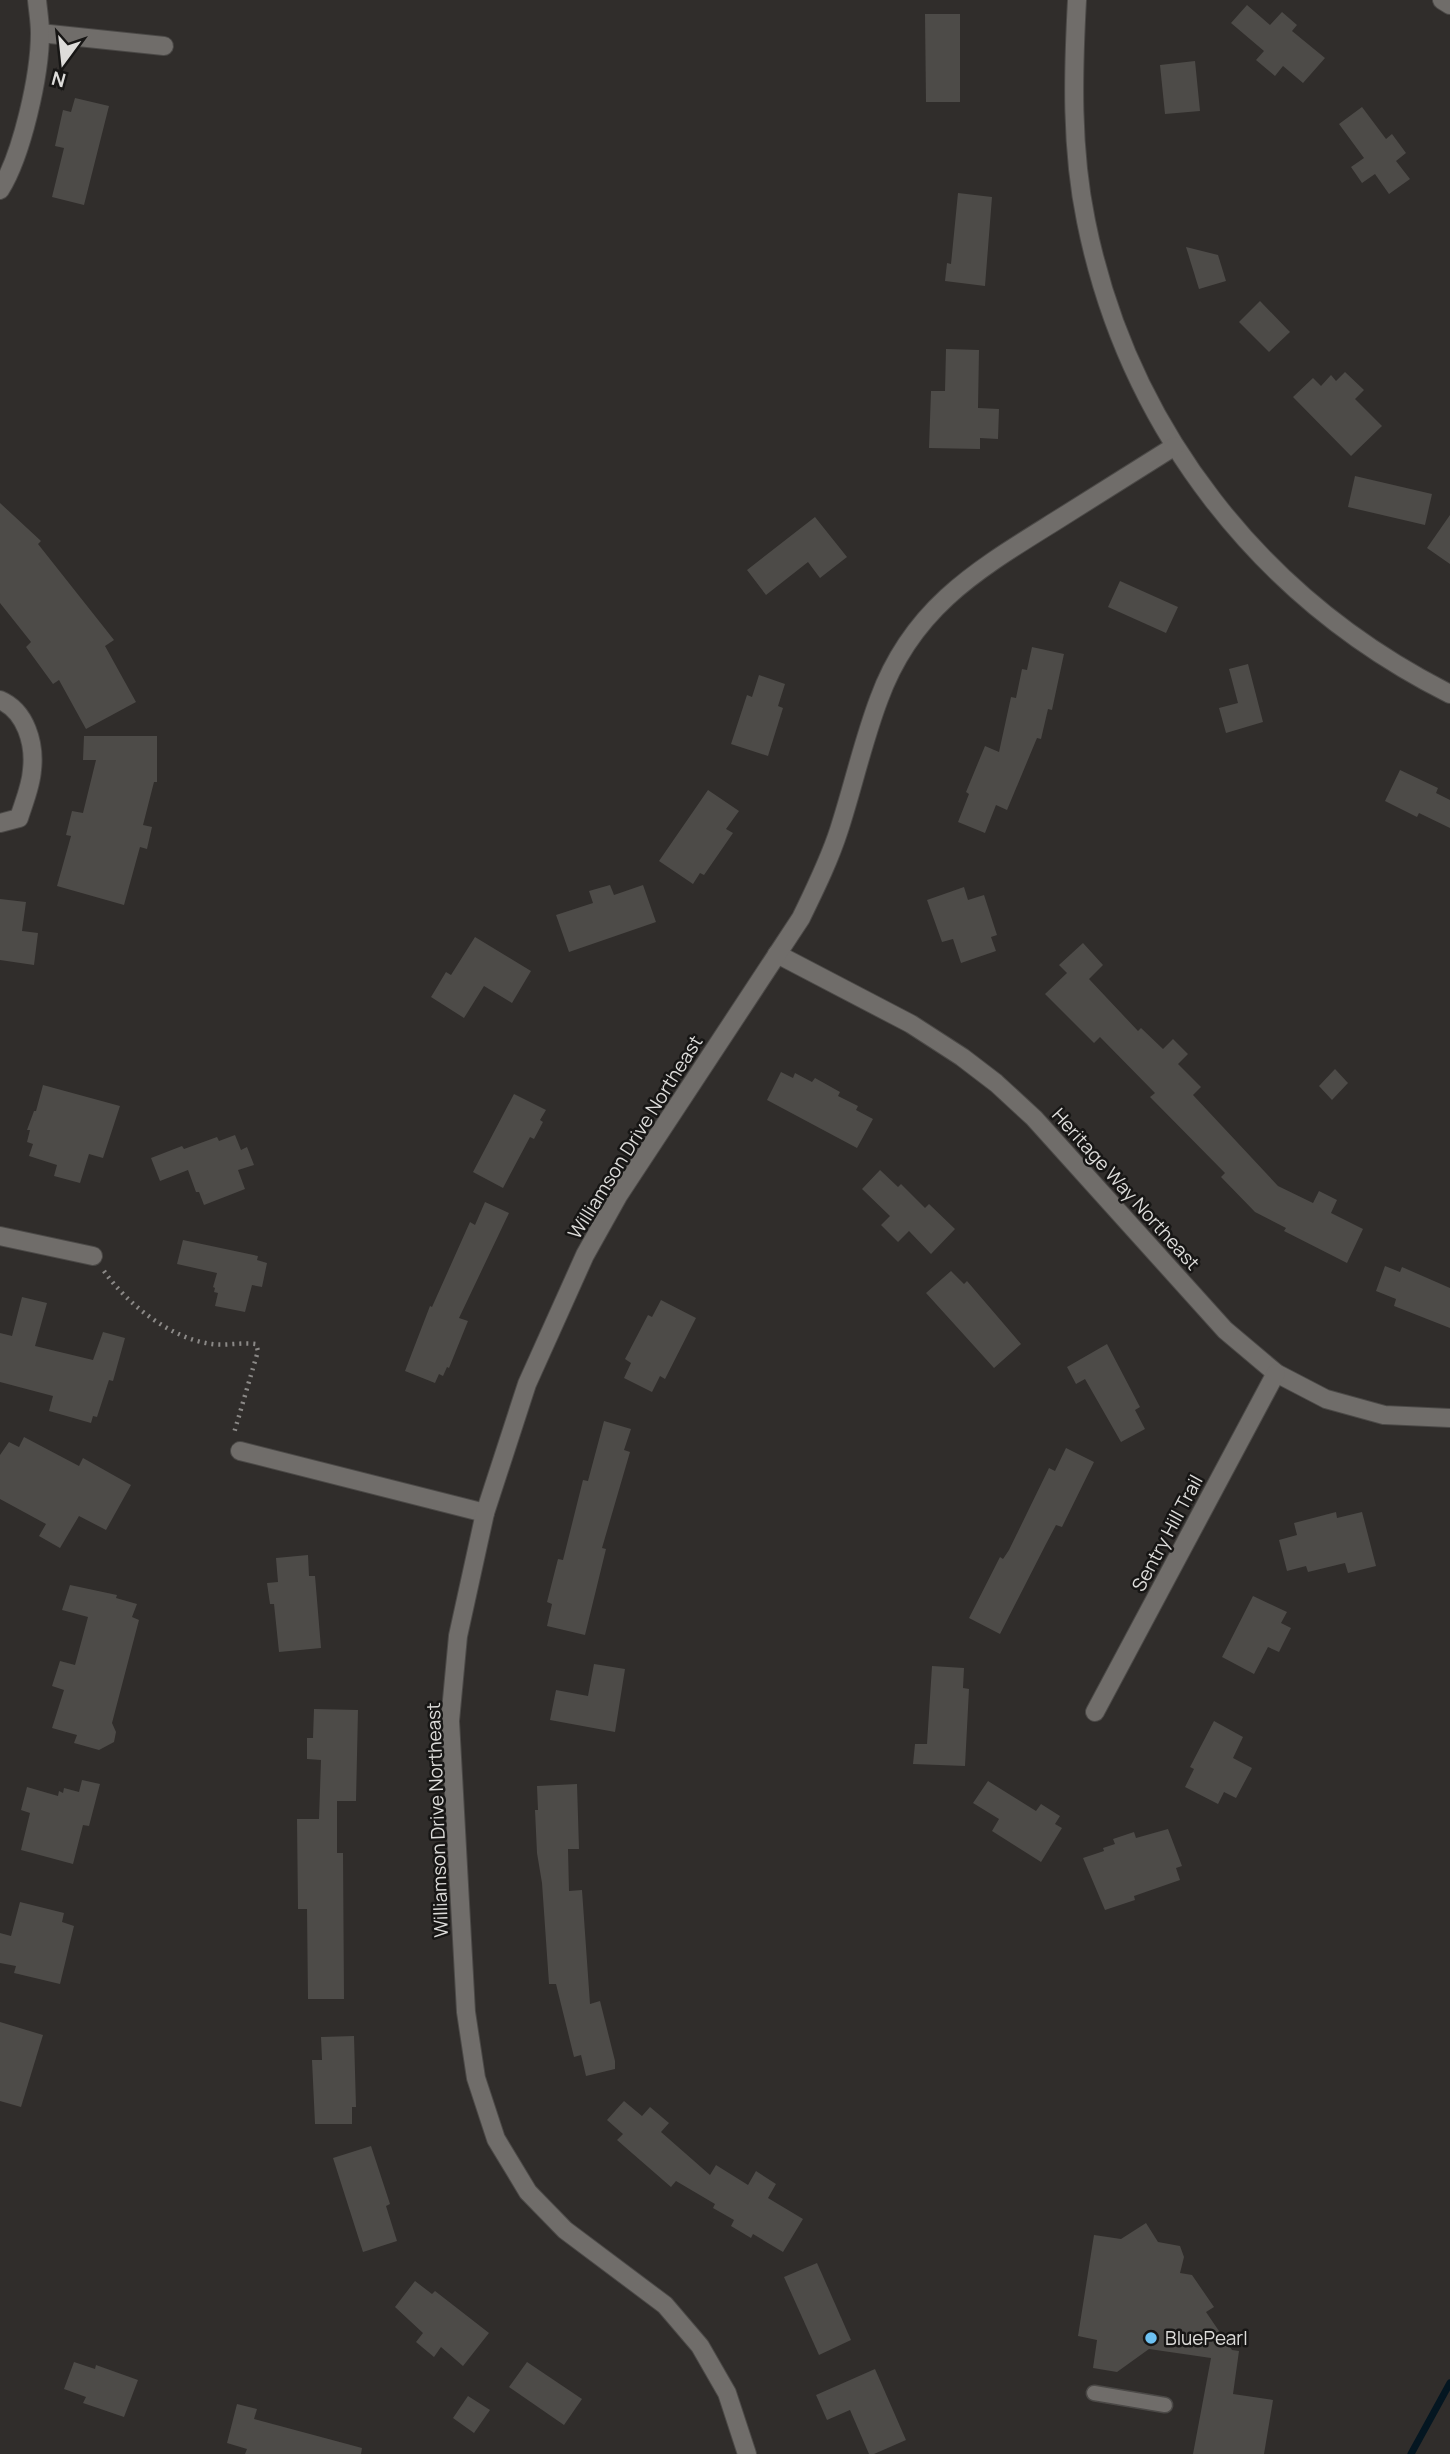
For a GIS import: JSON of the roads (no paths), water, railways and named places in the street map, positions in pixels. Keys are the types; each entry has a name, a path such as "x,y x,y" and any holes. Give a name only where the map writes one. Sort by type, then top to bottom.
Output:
{"street":[{"path":"0,190 7,179 27,120 40,33 37,0"},
{"path":"1077,0 1073,70 1075,141 1086,220 1106,302 1138,376 1175,446 1220,511 1281,578 1342,629 1418,678 1450,694"},
{"path":"1442,0 1450,5"},
{"path":"40,33 164,46"},
{"name":"Williamson Drive Northeast","path":"747,2454 727,2393 700,2346 665,2305 565,2230 528,2192 496,2139 476,2078 466,2012 450,1721 458,1636 485,1513 527,1384 585,1255 618,1196 801,918 839,831 879,698 895,663 920,626 945,597 979,569 1175,446"},
{"path":"0,700 10,705 28,728 33,769 19,818 0,823"},
{"name":"Heritage Way Northeast","path":"776,954 911,1024 996,1083 1034,1118 1225,1331 1276,1373 1326,1399 1384,1415 1450,1418"},
{"path":"0,1236 93,1256"},
{"name":"Sentry Hill Trail","path":"1096,1712 1276,1373"},
{"path":"240,1451 485,1513"}],"lane":[{"path":"1094,2393 1165,2405"}],"waterway":[{"path":"1411,2454 1450,2383"}],"place":[{"name":"BluePearl","path":"1151,2338"}]}
